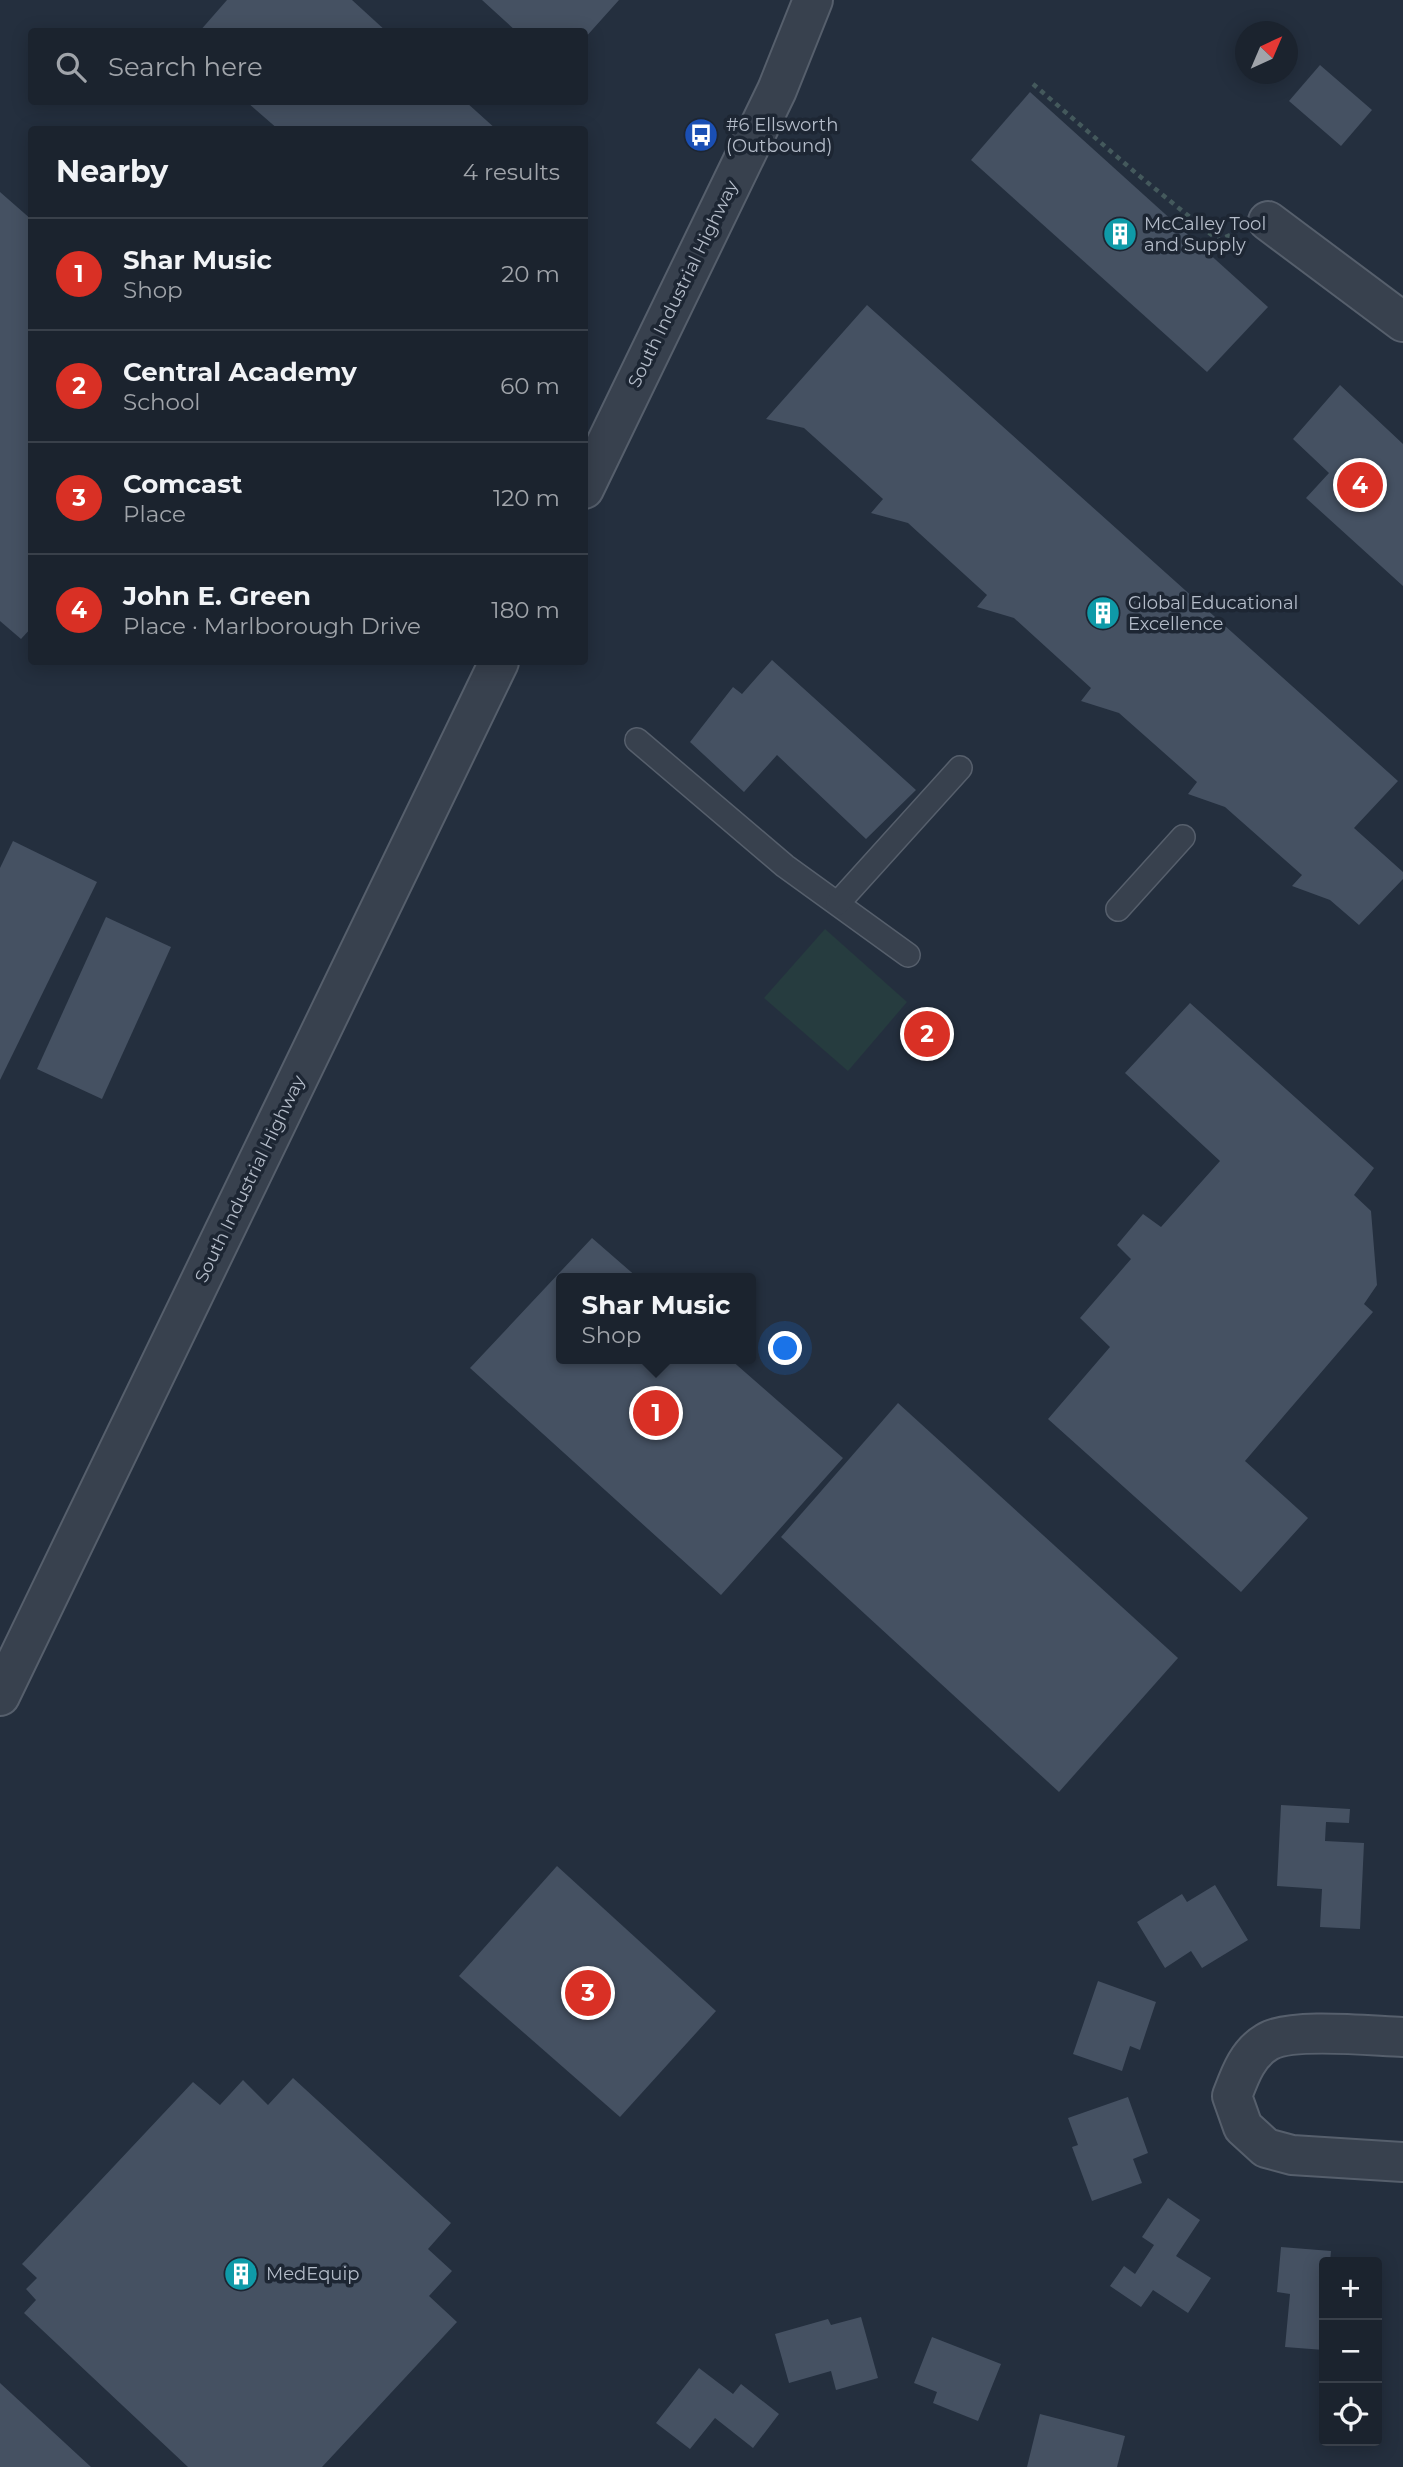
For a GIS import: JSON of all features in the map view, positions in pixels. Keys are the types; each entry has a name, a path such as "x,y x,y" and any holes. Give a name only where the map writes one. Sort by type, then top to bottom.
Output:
{"street":[{"name":"South Industrial Highway","path":"588,481 776,90 813,0"},
{"path":"1268,221 1403,321"},
{"name":"South Industrial Highway","path":"0,1696 498,665"},
{"path":"1403,2037 1299,2034 1268,2041 1244,2064 1232,2096 1243,2127 1266,2148 1292,2155 1403,2162"}],"lane":[{"path":"636,740 785,866 908,955"},
{"path":"838,903 960,768"},
{"path":"1118,909 1183,837"}],"path":[{"path":"1033,84 1218,240 1268,221"}],"green space":[{"path":"825,929 907,1002 848,1071 764,998"}],"building":[{"path":"227,0 352,0 383,28 202,28"},
{"path":"482,0 619,0 588,35 588,28 513,28"},
{"path":"1320,65 1372,110 1341,146 1289,101"},
{"name":"McCalley Tool and Supply","path":"1030,92 1268,307 1207,372 971,160"},
{"path":"250,105 469,105 493,126 274,126"},
{"path":"0,192 28,216 28,631 21,639 0,621"},
{"name":"Global Educational Excellence","path":"867,305 1398,781 1354,828 1403,872 1403,879 1359,925 1330,900 1292,886 1302,875 1225,807 1188,794 1197,782 1119,713 1081,701 1091,688 1014,618 977,607 987,595 908,523 871,513 883,499 804,428 766,419"},
{"path":"1340,385 1403,444 1403,586 1306,498 1329,473 1293,439"},
{"path":"772,660 916,790 866,839 777,755 744,792 690,742 733,687 742,694"},
{"path":"13,841 97,882 0,1080 0,868"},
{"path":"106,917 171,947 102,1099 37,1069"},
{"path":"1190,1003 1374,1168 1354,1195 1371,1211 1377,1285 1364,1304 1373,1312 1245,1461 1308,1518 1241,1592 1048,1419 1110,1347 1080,1318 1131,1259 1117,1245 1143,1214 1161,1227 1220,1161 1125,1073"},
{"path":"592,1238 632,1273 559,1273"},
{"path":"556,1276 556,1364 736,1364 843,1458 721,1595 470,1368"},
{"path":"898,1403 1178,1658 1059,1792 781,1537"},
{"path":"1281,1805 1350,1809 1349,1823 1326,1822 1325,1841 1364,1843 1360,1929 1320,1927 1322,1889 1277,1886"},
{"path":"557,1866 716,2011 620,2117 459,1976"},
{"path":"1215,1885 1248,1940 1202,1968 1191,1951 1165,1968 1137,1922 1182,1894 1187,1902"},
{"path":"1098,1981 1156,2002 1140,2050 1130,2046 1122,2071 1073,2054"},
{"name":"MedEquip","path":"293,2078 451,2223 428,2249 452,2271 429,2296 457,2322 322,2467 188,2467 24,2313 36,2300 26,2289 37,2278 22,2264 193,2082 220,2105 243,2080 268,2105"},
{"path":"1128,2097 1148,2153 1133,2159 1142,2183 1092,2201 1072,2147 1078,2145 1068,2118"},
{"path":"1168,2198 1200,2220 1176,2256 1211,2278 1188,2313 1153,2290 1141,2307 1110,2286 1124,2266 1135,2274 1154,2245 1142,2237"},
{"path":"1281,2247 1331,2251 1330,2257 1319,2257 1319,2350 1285,2347 1290,2294 1277,2292"},
{"path":"861,2317 878,2378 836,2390 831,2371 789,2383 775,2334 828,2319 831,2325"},
{"path":"932,2337 1001,2364 978,2421 933,2403 937,2392 914,2383"},
{"path":"699,2368 733,2394 741,2384 779,2414 753,2448 715,2418 690,2449 656,2423"},
{"path":"0,2383 91,2467 0,2467"},
{"path":"1040,2414 1125,2436 1117,2467 1027,2467"}],"place":[{"name":"#6 Ellsworth (Outbound)","path":"701,135"},
{"name":"McCalley Tool and Supply","path":"1120,234"},
{"name":"John E. Green","path":"1360,485"},
{"name":"Global Educational Excellence","path":"1103,613"},
{"name":"Central Academy","path":"927,1034"},
{"name":"Shar Music","path":"656,1413"},
{"name":"Comcast","path":"588,1993"},
{"name":"MedEquip","path":"241,2274"}]}
